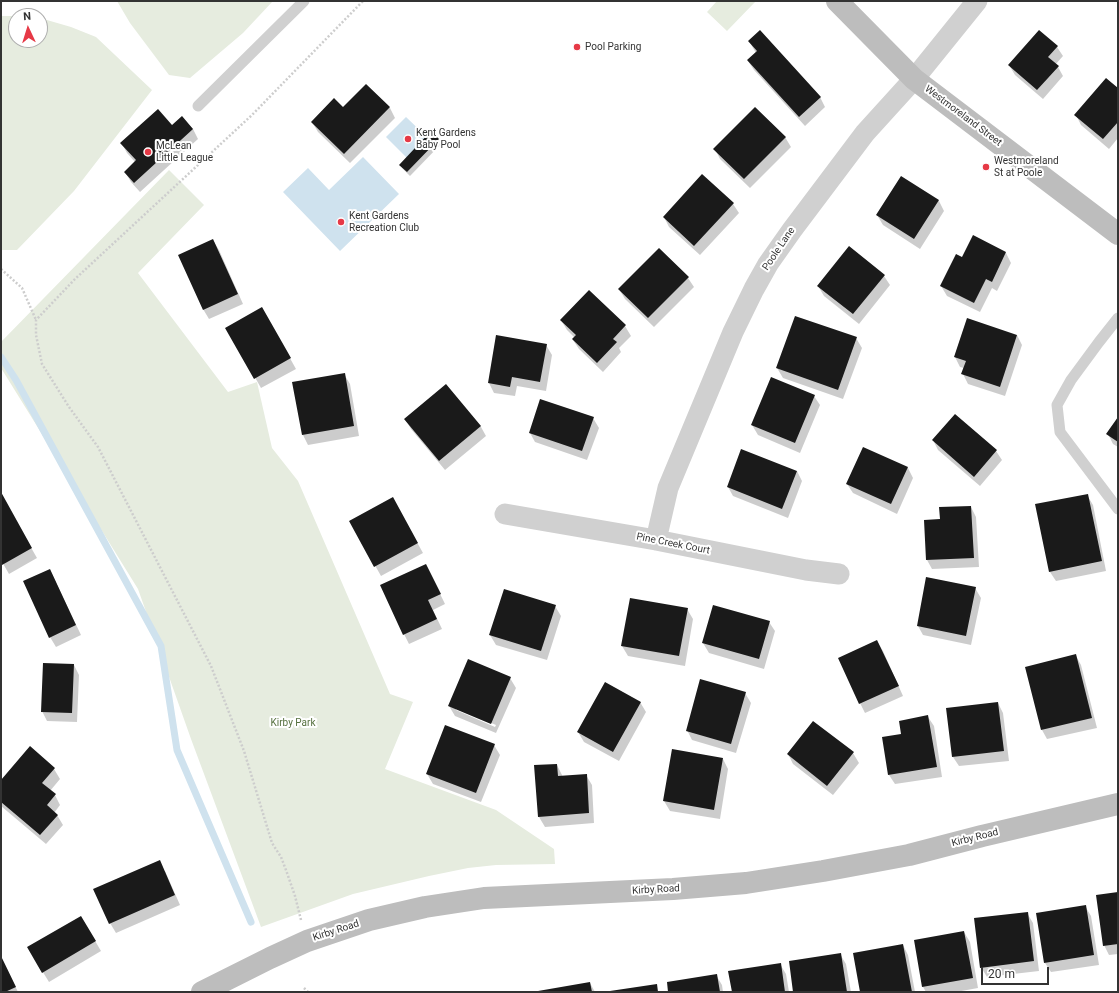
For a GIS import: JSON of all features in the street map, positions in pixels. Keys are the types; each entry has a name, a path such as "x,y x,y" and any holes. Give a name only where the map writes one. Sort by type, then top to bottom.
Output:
{"main road":[{"name":"Westmoreland Street","path":"837,1 914,79 1118,234"},
{"name":"Kirby Road","path":"202,992 307,941 369,920 425,907 484,898 673,889 746,883 823,871 909,855 1118,804"}],"street":[{"name":"Poole Lane","path":"656,540 668,488 733,332 768,264 865,133 914,79 977,1"},
{"name":"Pine Creek Court","path":"505,514 656,540 806,570 840,574"}],"lane":[{"path":"198,106 304,1"},
{"path":"1118,318 1071,380 1057,405 1060,432 1118,509"}],"path":[{"path":"36,320 75,279 252,115 363,1"},
{"path":"1,269 22,288 36,320 36,335 42,364 69,407 98,447 210,666 244,751 272,843 281,857 286,870 295,896 307,941"},
{"path":"304,988 308,992"}],"green space":[{"path":"117,1 273,1 243,33 190,78 169,75 130,23"},
{"path":"717,1 756,1 727,31 707,12"},
{"path":"1,16 8,16 8,48 48,48 48,20 71,27 96,37 152,90 74,191 17,250 1,250"},
{"name":"Kirby Park","path":"169,170 204,205 138,273 228,392 257,382 272,448 298,481 390,694 413,702 385,769 496,810 554,849 555,864 496,865 468,868 429,876 353,894 261,927 191,739 138,589 1,368 1,342"}],"water":[{"name":"Kent Gardens Baby Pool","path":"406,117 431,141 411,162 386,137"},
{"name":"Kent Gardens Recreation Club","path":"363,157 399,194 340,251 283,192 308,168 329,190"}],"building":[{"path":"760,30 821,97 799,117 747,60 757,51 748,41"},
{"path":"1039,30 1058,46 1048,57 1059,66 1037,90 1008,65"},
{"path":"1106,78 1118,88 1118,122 1103,139 1074,115"},
{"path":"366,84 390,107 344,154 311,122 334,98 343,107"},
{"path":"755,107 786,137 744,179 713,149"},
{"name":"McLean Little League","path":"158,109 172,125 182,116 193,129 134,183 124,172 136,160 120,143"},
{"path":"431,131 439,139 407,172 399,165"},
{"path":"702,174 734,203 694,246 663,217"},
{"path":"901,176 939,200 914,239 876,215"},
{"path":"973,235 1006,252 992,282 986,279 974,303 940,286 956,254 962,257"},
{"path":"213,239 238,294 203,310 178,255"},
{"path":"849,246 885,275 853,314 817,286"},
{"path":"659,248 689,277 648,318 618,289"},
{"path":"589,290 626,325 613,339 617,342 597,363 572,339 576,335 560,320"},
{"path":"262,307 291,358 254,379 225,328"},
{"path":"795,316 857,337 838,390 776,368"},
{"path":"967,318 1017,335 1000,387 961,374 966,361 954,357"},
{"path":"496,335 547,344 540,382 512,377 510,387 488,383"},
{"path":"345,373 354,426 302,435 292,382"},
{"path":"771,377 815,395 795,443 751,425"},
{"path":"446,384 481,426 439,461 404,419"},
{"path":"540,399 594,417 582,451 529,433"},
{"path":"955,414 997,450 974,477 932,440"},
{"path":"1118,417 1118,442 1106,434"},
{"path":"863,447 908,467 891,504 846,484"},
{"path":"741,449 797,471 782,509 727,487"},
{"path":"1,492 32,548 2,565 1,562"},
{"path":"1088,494 1102,561 1049,572 1035,504"},
{"path":"393,497 418,543 374,567 349,521"},
{"path":"971,506 974,558 926,560 924,520 940,519 939,507"},
{"path":"426,564 441,594 428,600 437,619 403,635 380,585"},
{"path":"50,569 76,625 49,638 23,581"},
{"path":"926,577 976,587 966,636 917,626"},
{"path":"504,589 556,605 541,651 489,635"},
{"path":"630,598 688,608 679,656 621,646"},
{"path":"713,605 770,621 759,659 702,643"},
{"path":"877,640 899,686 859,704 838,658"},
{"path":"1076,654 1092,718 1041,730 1025,667"},
{"path":"468,659 511,677 491,724 448,706"},
{"path":"43,663 74,664 72,713 41,712"},
{"path":"700,679 746,692 731,744 686,731"},
{"path":"605,682 641,702 613,752 577,732"},
{"path":"998,702 1004,751 952,757 946,708"},
{"path":"928,715 937,767 888,775 882,737 901,734 899,721"},
{"path":"813,721 854,752 827,786 787,754"},
{"path":"445,725 495,744 476,793 426,774"},
{"path":"30,746 55,768 42,783 56,794 47,805 58,815 40,835 1,802 1,780"},
{"path":"672,749 723,758 714,810 663,801"},
{"path":"557,764 558,776 587,774 589,813 538,817 534,765"},
{"path":"160,860 175,895 109,924 93,889"},
{"path":"1118,892 1118,944 1103,946 1096,895"},
{"path":"1086,905 1094,955 1044,963 1036,913"},
{"path":"1028,912 1034,961 980,968 974,918"},
{"path":"81,916 96,941 42,973 27,947"},
{"path":"964,931 973,978 922,987 914,940"},
{"path":"903,944 912,992 860,992 853,953"},
{"path":"841,953 847,992 793,992 789,961"},
{"path":"1,956 16,987 5,992 1,992"},
{"path":"781,963 785,992 732,992 728,971"},
{"path":"717,974 720,992 668,992 667,982"},
{"path":"590,982 592,992 538,992 538,991"},
{"path":"657,984 658,992 610,992 610,991"}],"waterway":[{"path":"1,357 16,380 161,646 177,750 251,922"}],"place":[{"name":"Pool Parking","path":"577,47"},
{"name":"Kent Gardens Baby Pool","path":"408,139"},
{"name":"McLean Little League","path":"148,152"},
{"name":"Westmoreland St at Poole","path":"986,167"},
{"name":"Kent Gardens Recreation Club","path":"341,222"}]}
